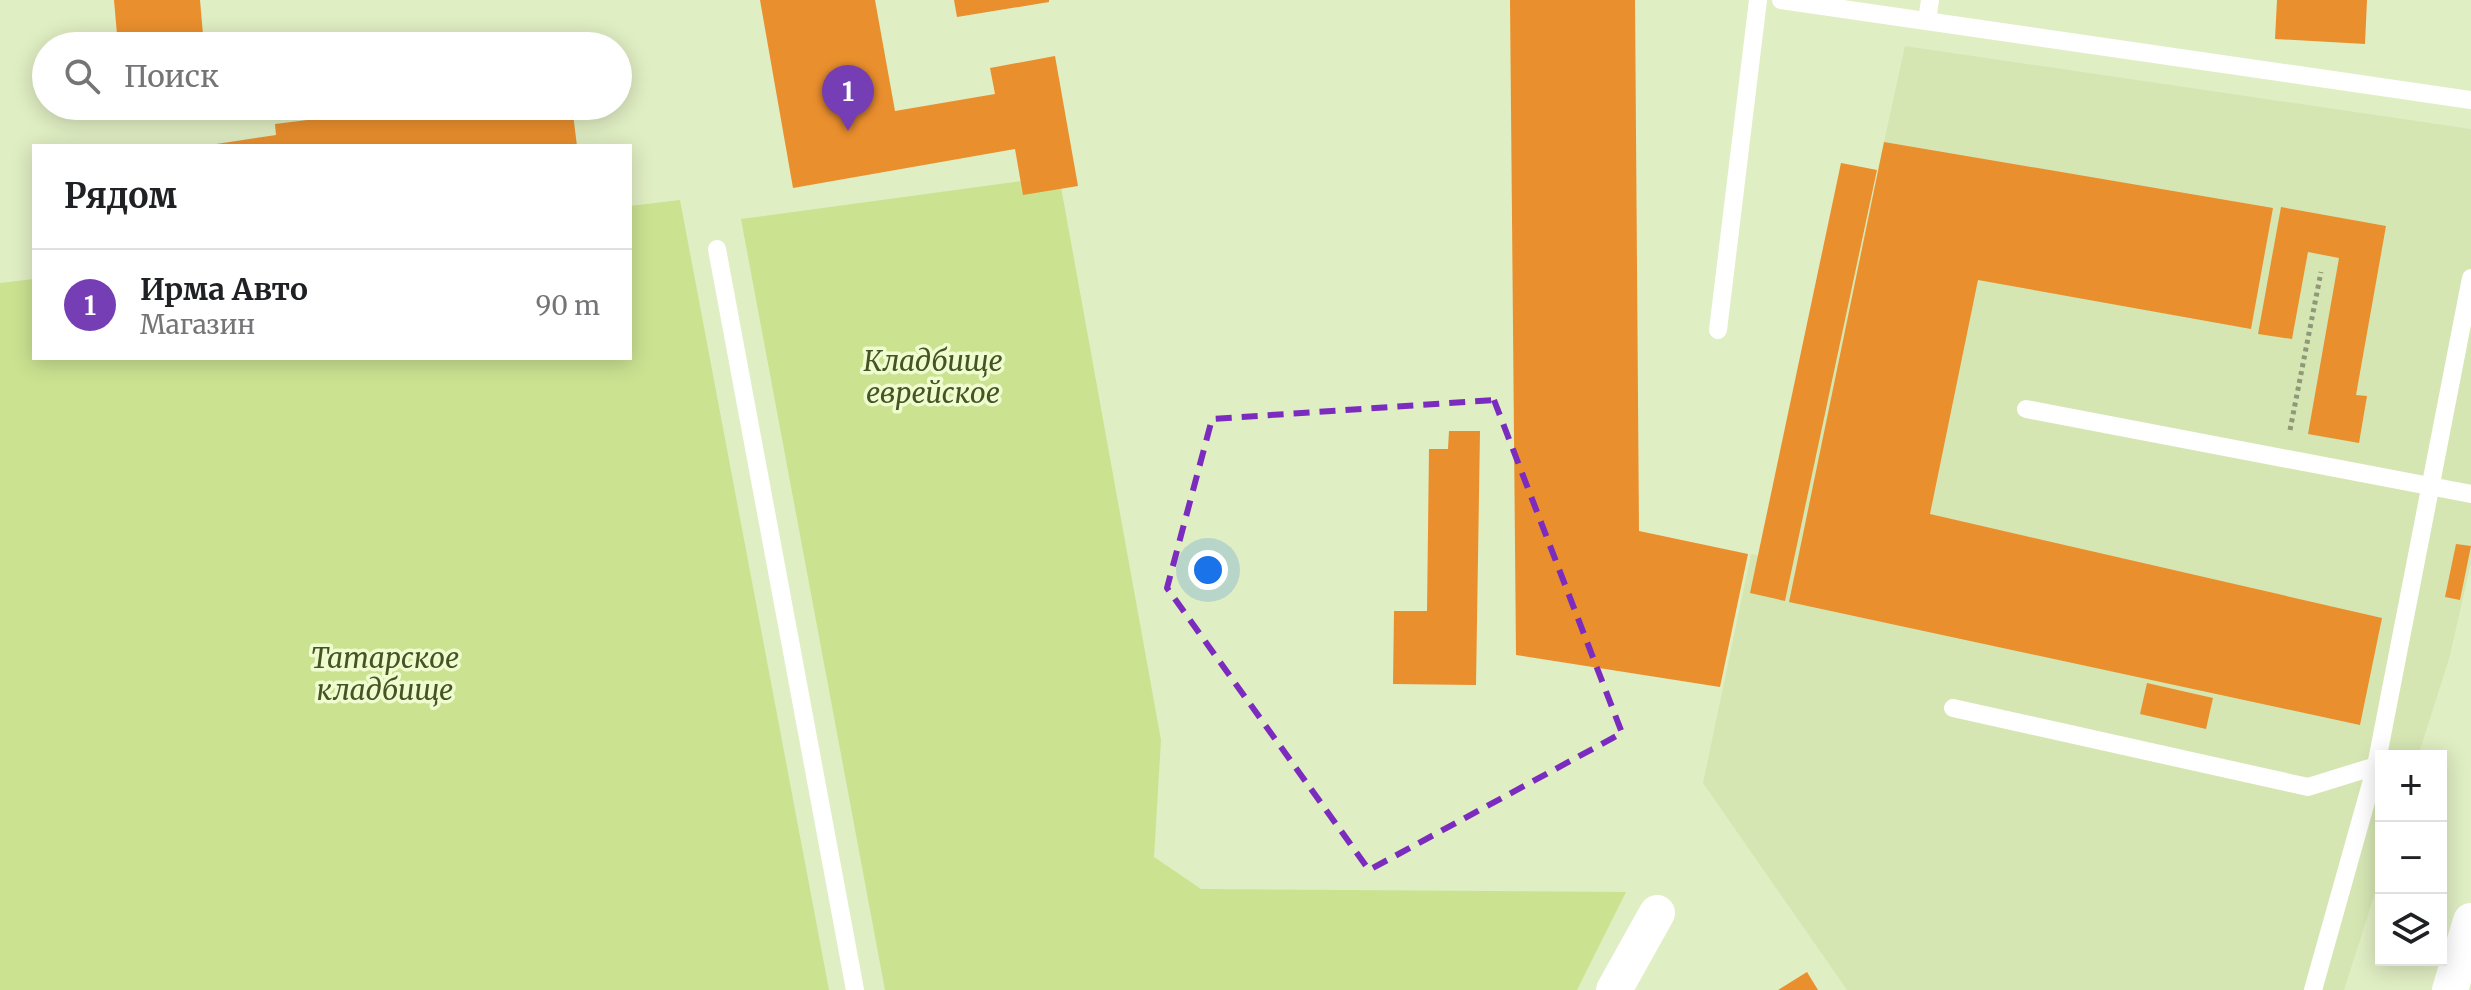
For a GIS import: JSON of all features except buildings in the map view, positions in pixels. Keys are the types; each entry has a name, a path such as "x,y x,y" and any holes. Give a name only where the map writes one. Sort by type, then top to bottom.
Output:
{"street":[{"path":"1614,990 1657,913"},
{"path":"2450,990 2471,921"}],"lane":[{"path":"1718,330 1758,0"},
{"path":"1781,0 2471,100"},
{"path":"1927,21 1930,0"},
{"path":"717,249 855,990"},
{"path":"2379,750 2471,278"},
{"path":"2026,409 2471,494"},
{"path":"1953,708 2308,787 2375,766"},
{"path":"2313,990 2375,770"}],"path":[{"path":"2285,459 2321,272"}],"highlighted area":[{"path":"1494,400 1622,733 1369,870 1167,588 1212,419"}],"shaded area":[{"path":"1905,46 2471,129 2471,563 2449,659 2420,750 2375,750 2375,893 2344,990 1847,990 1703,783 1751,554 1792,562"}],"green space":[{"name":"Кладбище еврейское","path":"1059,176 1161,740 1154,857 1201,889 1626,892 1577,990 885,990 741,219"},
{"name":"Татарское кладбище","path":"680,200 829,990 0,990 0,283 32,279 32,360 632,360 632,206"}],"place":[{"name":"Ирма Авто","path":"848,131"}]}
